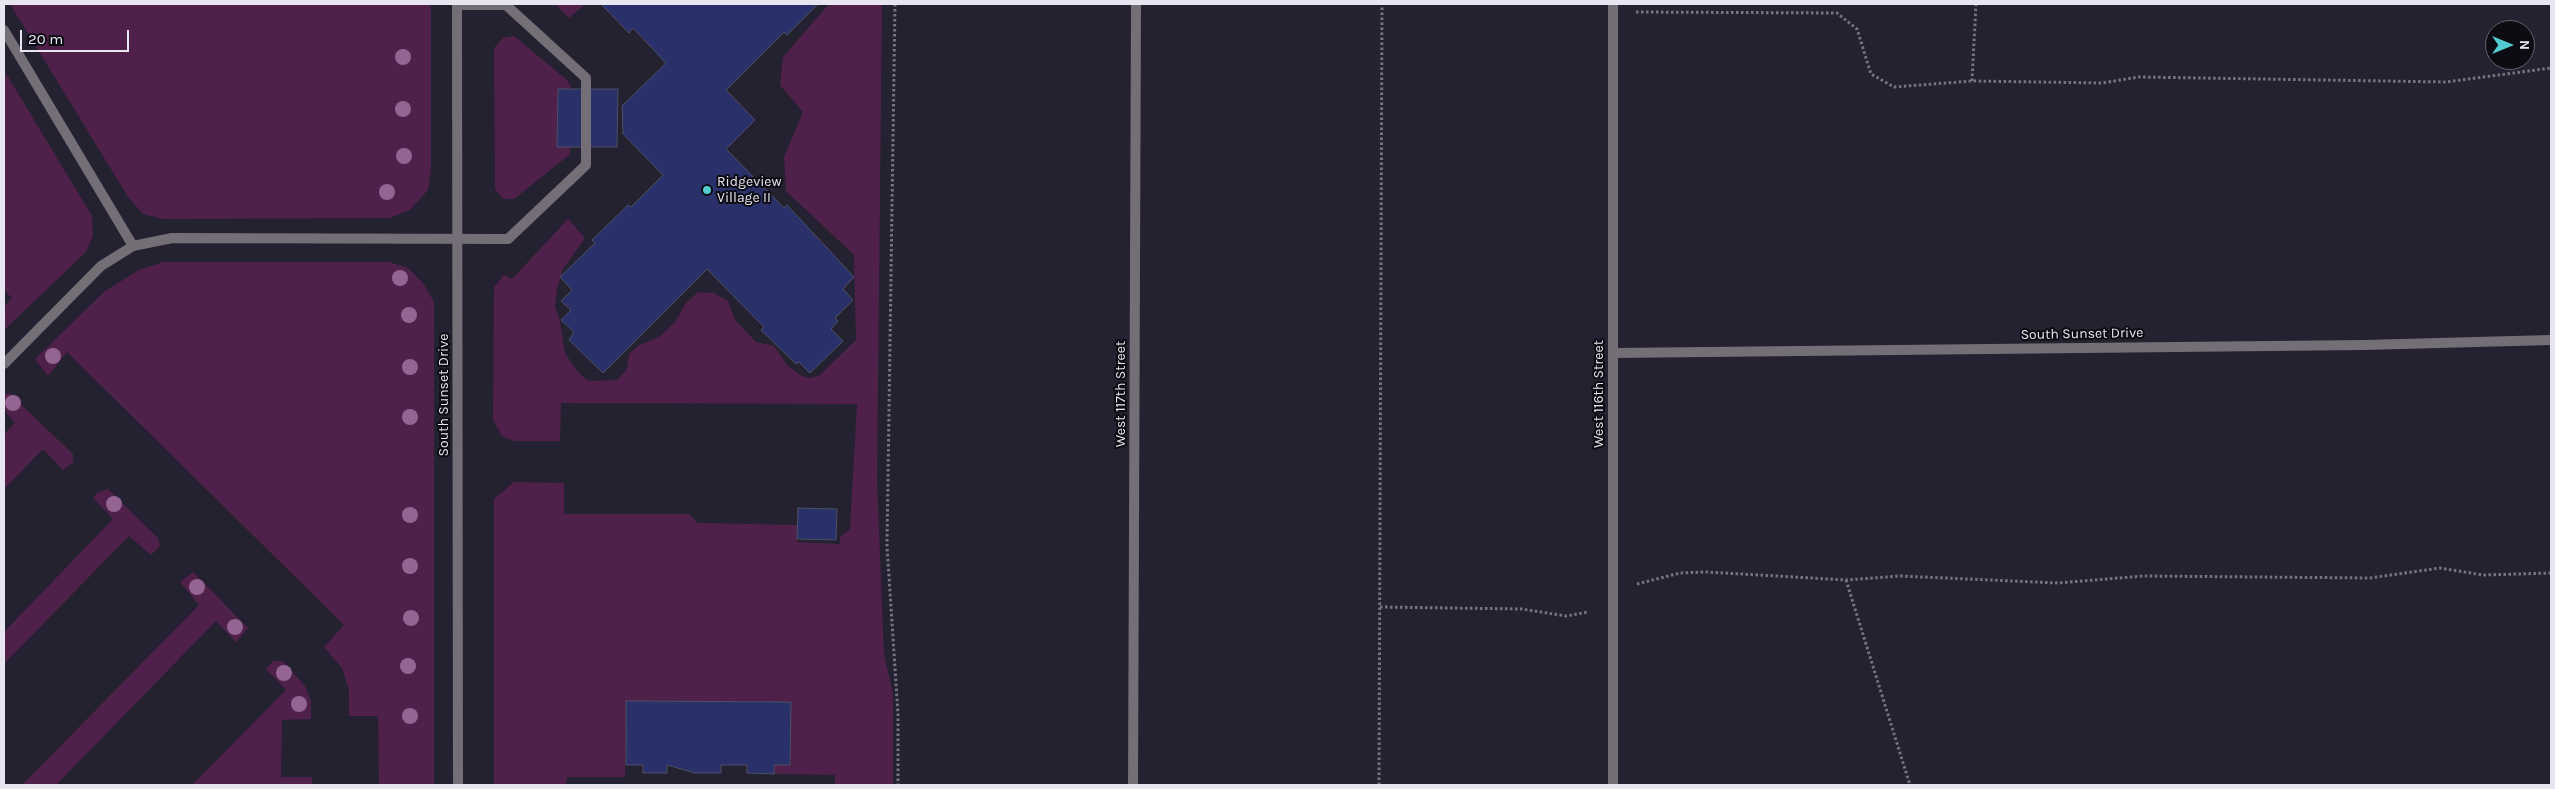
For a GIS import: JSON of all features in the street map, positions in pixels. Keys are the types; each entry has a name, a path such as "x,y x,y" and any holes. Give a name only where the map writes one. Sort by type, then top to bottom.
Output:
{"street":[{"name":"South Sunset Drive","path":"457,4 458,785"},
{"path":"4,364 101,266 133,246 172,238 508,238 586,165 586,78 506,5 457,4"},
{"name":"West 117th Street","path":"1133,785 1136,4"},
{"name":"West 116th Street","path":"1613,8 1613,785"},
{"path":"4,30 133,246"},
{"name":"South Sunset Drive","path":"1613,353 2364,345 2551,340"}],"path":[{"path":"894,4 887,546 898,714 898,785"},
{"path":"1379,785 1382,4"},
{"path":"1972,81 1976,4"},
{"path":"1613,8 1837,13 1857,29 1871,74 1894,87 1972,81 2102,83 2139,77 2446,82 2551,68"},
{"path":"1380,607 1522,609 1566,616 1590,612 1634,584 1680,573 1846,580 1900,576 2058,583 2143,576 2370,578 2440,568 2483,575 2551,573"},
{"path":"1846,580 1910,785"}],"shaded area":[{"path":"10,4 431,4 431,169 428,190 410,210 390,218 163,219 143,214 128,197"},
{"path":"555,4 585,4 569,18"},
{"path":"829,4 882,4 877,480 884,655 893,693 893,785 835,785 835,775 774,774 774,765 790,765 791,702 626,701 625,777 567,777 566,785 494,785 494,499 514,482 564,483 564,514 689,514 698,523 798,525 797,542 840,544 840,537 850,529 857,404 561,403 560,441 514,441 502,436 493,420 494,287 504,275 512,279 568,219 585,238 563,269 557,289 555,307 560,321 565,353 578,372 588,381 617,380 627,369 629,354 638,346 660,336 675,322 686,303 698,292 714,293 728,301 735,320 756,342 774,346 787,365 800,375 809,378 819,376 856,340 854,255 786,191 784,157 803,112 780,85 783,57"},
{"path":"514,36 567,80 572,89 558,89 557,147 571,147 569,155 514,199 503,199 495,189 494,48 503,38"},
{"path":"4,73 7,75 92,216 93,236 86,252 4,330 4,306 12,298 4,290"},
{"path":"163,262 389,262 408,268 423,283 434,302 434,785 379,785 378,716 349,716 349,690 342,668 324,647 344,625 67,352 48,376 35,359 105,291 139,270"},
{"path":"9,393 73,454 73,462 63,470 43,449 4,489 4,434 15,423 4,410 4,395"},
{"path":"108,489 158,538 160,546 151,555 129,536 4,664 4,632 113,519 93,498 98,492"},
{"path":"193,572 248,628 236,642 216,621 56,785 22,785 199,605 180,582"},
{"path":"273,661 283,661 305,686 311,701 311,719 282,720 281,777 312,777 312,785 192,785 286,690 266,669"}],"building":[{"name":"Ridgeview Village II","path":"601,4 818,4 787,35 784,32 726,90 755,120 726,149 784,208 787,205 854,277 843,289 853,300 835,318 838,321 831,329 843,341 810,373 799,362 796,364 761,330 764,327 707,269 603,373 569,340 574,332 561,320 571,310 561,301 572,290 560,277 595,243 592,240 628,205 631,207 663,175 623,134 622,106 666,63 633,28 629,33"},
{"path":"558,89 618,89 617,147 557,147"},
{"path":"798,508 837,509 836,540 797,539"},
{"path":"626,701 791,702 790,765 774,765 774,774 747,773 747,765 721,765 721,773 695,773 667,765 667,773 643,773 643,765 626,765"}],"place":[{"name":"Ridgeview Village II","path":"707,190"}]}
